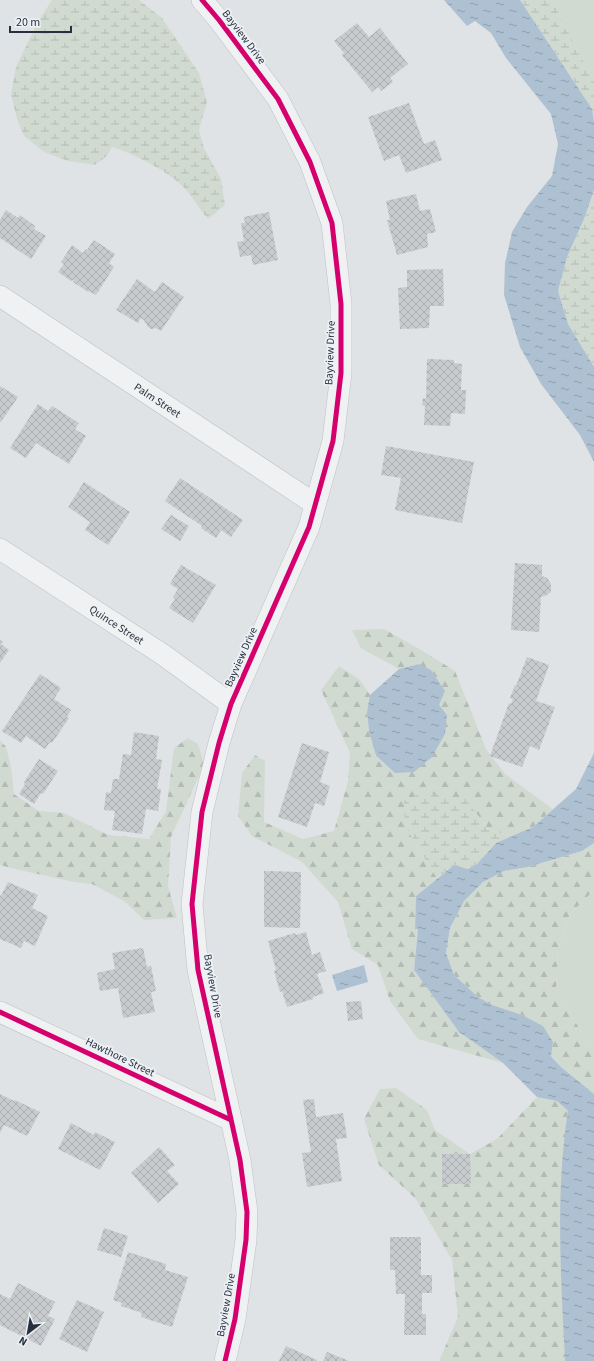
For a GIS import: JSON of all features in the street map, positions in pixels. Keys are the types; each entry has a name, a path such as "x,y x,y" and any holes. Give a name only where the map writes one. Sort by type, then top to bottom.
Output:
{"street":[{"name":"Bayview Drive","path":"202,0 219,20 278,99 310,162 332,223 341,304 341,373 333,442 309,527 231,704 219,743 202,812 192,904 198,970 240,1160 247,1212 246,1240 235,1319 225,1361"},
{"name":"Palm Street","path":"0,296 315,504"},
{"name":"Quince Street","path":"0,549 162,654 231,704"},
{"name":"Hawthore Street","path":"0,1012 231,1120"}],"green space":[{"path":"52,0 139,0 162,18 199,73 207,102 199,130 204,148 221,179 225,205 208,219 189,193 172,177 152,164 130,154 112,147 107,156 95,165 68,161 44,152 24,136 17,119 11,94 16,67 36,25"},
{"path":"520,0 551,0 553,2 594,82 594,122 592,109"},
{"path":"551,0 594,0 594,82 553,2"},
{"path":"594,190 594,367 568,324 558,291 567,257 584,219"},
{"path":"384,629 455,671 486,749 505,774 553,809 533,827 513,836 489,830 464,798 405,826 437,878 416,896 415,929 418,929 414,970 459,1032 503,1063 418,1039 390,1001 378,965 352,949 338,902 302,862 252,836 238,816 242,773 255,755 265,761 264,822 303,839 334,831 348,781 350,753 321,690 339,666 360,680 370,695 367,712 369,731 376,757 395,773 439,705 445,691 438,681 419,664 399,669 361,648 352,630"},
{"path":"188,738 198,744 204,765 171,837 168,886 177,918 144,920 124,901 92,884 74,882 0,865 0,740 6,747 11,766 14,794 39,811 64,813 108,835 149,839 166,811 174,748"},
{"path":"421,793 465,798 489,830 513,836 496,843 477,864 468,869 454,865 437,878 405,826 404,801"},
{"path":"594,843 594,890 570,914 558,949 556,991 594,1049 594,1094 561,1067 551,1055 553,1042 522,1015 492,1006 478,997 454,975 446,953 450,928 464,901 483,882 504,871 528,867 582,851"},
{"path":"594,890 594,1049 556,991 558,949 570,914"},
{"path":"396,1088 427,1110 435,1130 470,1154 497,1139 537,1097 557,1101 568,1111 562,1171 561,1246 565,1361 439,1361 458,1317 452,1260 416,1199 379,1165 364,1119 380,1089"}],"water":[{"path":"444,0 520,0 592,109 594,122 594,190 584,219 567,257 558,291 568,324 594,367 594,462 580,435 541,384 520,347 504,295 505,263 512,232 527,207 552,176 558,144 551,114 506,58 491,33 475,21 467,26"},
{"path":"419,664 431,670 445,691 439,705 447,715 445,734 432,757 414,772 395,773 376,756 369,731 367,712 370,695 399,669"},
{"path":"594,753 594,843 582,851 528,867 504,871 483,882 464,901 450,928 446,953 454,975 478,997 492,1005 522,1015 543,1026 553,1042 551,1056 561,1067 594,1094 594,1361 565,1361 560,1204 561,1173 568,1111 557,1101 537,1097 503,1063 459,1032 414,970 418,929 415,929 416,896 454,865 468,869 477,864 496,843 533,827 576,789"},
{"path":"364,965 368,982 337,991 332,975"}],"building":[{"path":"357,23 369,37 380,28 408,64 390,78 393,82 381,91 378,87 372,92 342,55 344,53 334,41"},
{"path":"409,103 424,144 435,140 442,160 406,173 399,155 384,161 368,117"},
{"path":"416,194 420,211 430,209 436,232 427,234 428,247 397,255 387,220 390,220 386,201"},
{"path":"6,210 18,218 20,215 35,226 34,229 46,236 31,259 0,238 0,220"},
{"path":"269,212 278,260 253,265 251,255 240,257 237,242 244,241 241,223 245,223 244,217"},
{"path":"94,240 115,254 109,263 114,267 96,295 89,291 88,292 73,282 74,281 71,281 58,272 64,264 61,262 72,245 83,253"},
{"path":"443,269 444,306 430,306 429,328 400,329 398,288 407,287 407,270"},
{"path":"137,279 155,292 162,282 184,297 161,331 156,328 151,329 141,318 138,323 116,310"},
{"path":"427,359 454,360 454,363 462,364 461,390 466,390 465,414 451,413 450,426 424,425 425,406 422,405 423,398 426,399"},
{"path":"0,386 18,397 1,422 0,422"},
{"path":"38,404 48,411 52,406 79,423 75,429 86,436 69,464 36,443 26,458 10,448"},
{"path":"386,446 474,462 462,523 395,510 401,478 381,475"},
{"path":"180,478 243,520 231,537 221,530 216,538 201,528 202,526 165,501"},
{"path":"84,482 130,512 108,545 85,530 90,522 68,507"},
{"path":"171,515 189,526 180,541 161,529"},
{"path":"515,563 542,565 542,576 547,578 551,584 551,592 541,597 539,632 511,630"},
{"path":"181,565 216,585 193,623 169,608 175,599 173,597 178,589 170,584"},
{"path":"0,640 3,642 1,644 9,650 0,663"},
{"path":"527,657 549,665 536,701 555,707 539,750 530,746 522,767 490,756 509,703 511,704 513,700 510,698"},
{"path":"40,674 61,688 54,699 71,710 67,717 69,718 52,743 50,742 45,749 26,736 21,743 2,731"},
{"path":"134,732 159,736 156,759 162,760 157,789 161,789 158,811 146,809 142,834 112,830 115,811 104,810 106,792 111,793 113,779 119,779 123,754 131,755"},
{"path":"302,743 329,752 320,782 330,786 324,806 315,803 307,827 278,817"},
{"path":"39,759 58,771 43,794 41,793 34,804 19,794 25,784 24,782"},
{"path":"264,871 301,872 300,928 264,927"},
{"path":"8,882 38,895 32,908 48,916 35,946 24,941 21,948 0,939 0,895 1,896"},
{"path":"306,932 312,955 320,952 326,971 317,974 324,993 313,997 313,999 287,1007 282,991 280,992 268,941 295,933 296,935"},
{"path":"143,948 147,967 151,966 156,991 151,992 155,1012 123,1018 118,988 100,991 97,973 115,969 112,953"},
{"path":"361,1001 363,1019 348,1021 346,1002"},
{"path":"0,1094 40,1112 27,1136 4,1125 0,1133"},
{"path":"314,1099 316,1117 343,1113 347,1138 336,1139 342,1181 307,1187 302,1153 311,1152 303,1100"},
{"path":"71,1123 94,1135 95,1132 115,1142 100,1170 58,1149"},
{"path":"159,1147 175,1165 167,1171 179,1184 158,1203 131,1173"},
{"path":"442,1154 470,1154 471,1184 442,1184"},
{"path":"104,1228 128,1236 121,1257 97,1250"},
{"path":"390,1237 421,1237 421,1275 432,1275 432,1293 422,1293 422,1314 426,1314 426,1335 404,1335 405,1294 396,1294 395,1270 390,1270"},
{"path":"128,1252 166,1264 165,1270 188,1277 172,1327 141,1317 142,1313 121,1306 122,1303 113,1300"},
{"path":"18,1283 55,1302 48,1316 55,1319 41,1346 0,1325 0,1294 10,1299"},
{"path":"77,1300 104,1312 87,1352 59,1339"},
{"path":"286,1346 317,1360 317,1361 279,1361"},
{"path":"327,1352 349,1361 323,1361"}],"cycle path":[{"path":"202,0 219,20 278,99 310,162 332,223 341,304 341,373 333,441 309,527 231,704 219,743 202,812 192,904 198,970 240,1160 247,1212 246,1240 235,1319 225,1361"},
{"path":"0,1012 231,1120"}]}
